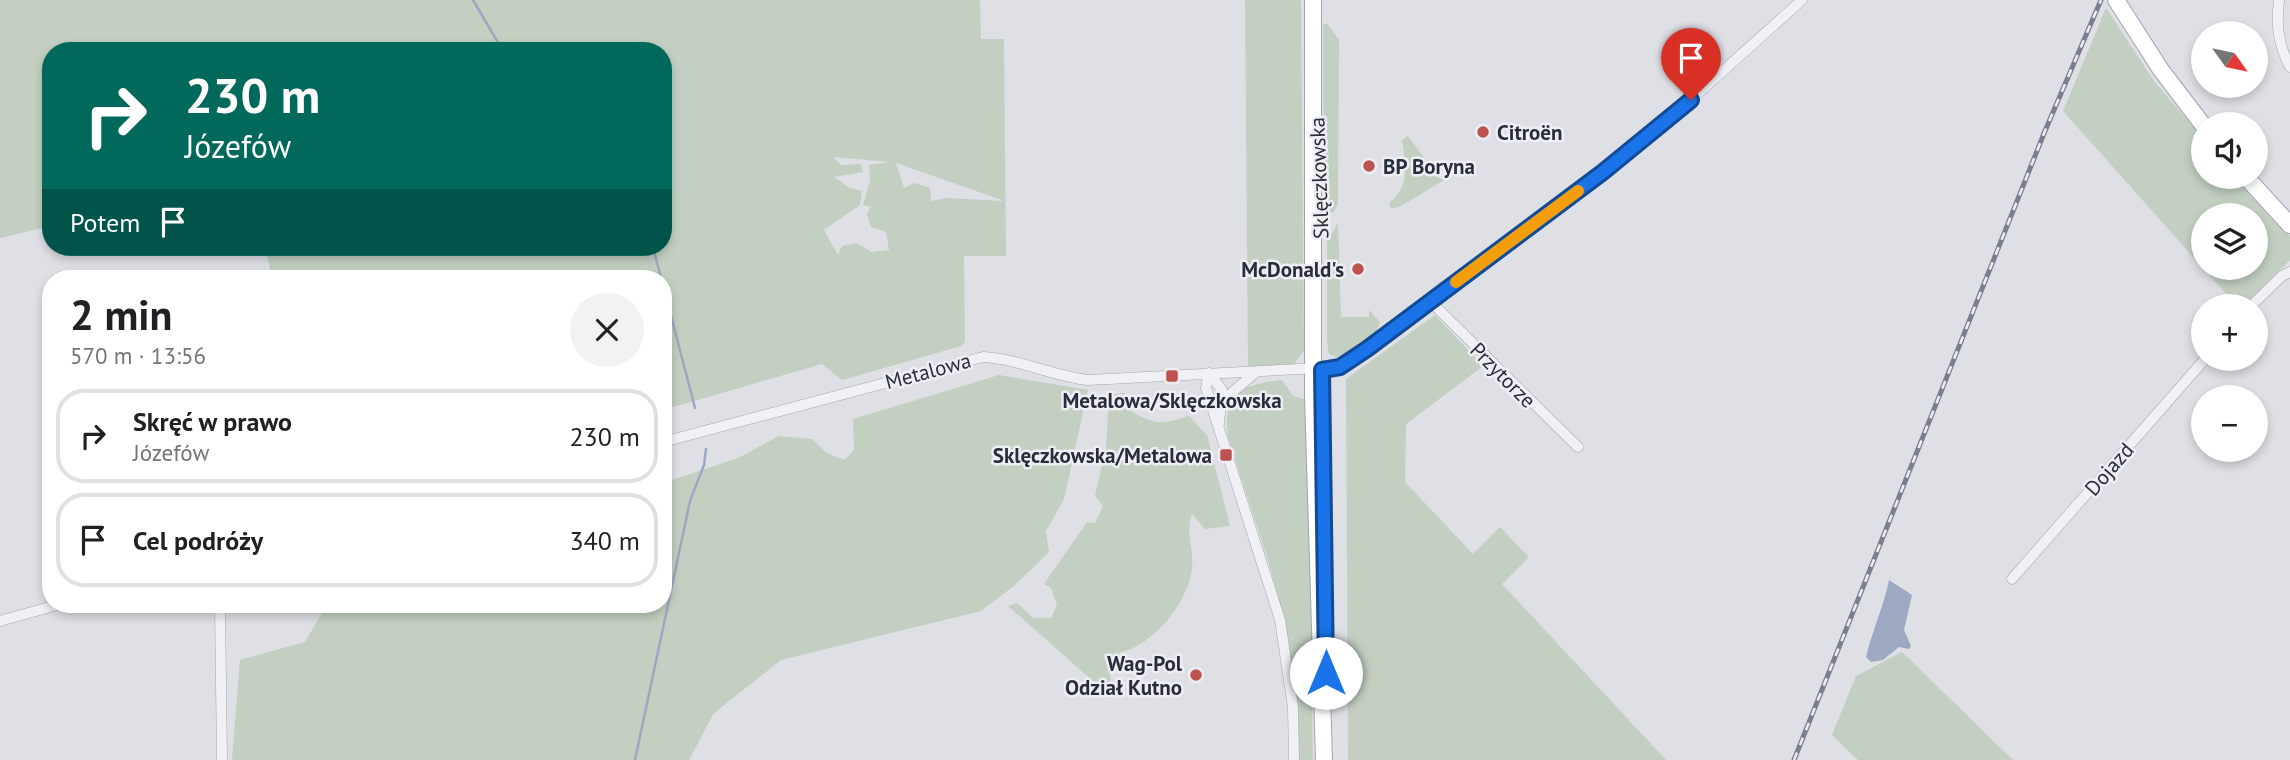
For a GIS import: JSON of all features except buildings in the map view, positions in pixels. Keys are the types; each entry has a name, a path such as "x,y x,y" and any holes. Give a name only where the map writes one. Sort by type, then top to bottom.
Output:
{"main road":[{"name":"Sklęczkowska","path":"1313,0 1310,91 1326,673 1324,760"},
{"path":"2116,0 2161,70 2193,112"},
{"path":"2257,189 2290,225"}],"street":[{"path":"1317,370 1340,367 1657,131 1801,0"},
{"path":"2279,0 2279,46 2290,65"},
{"path":"2263,294 2281,275 2290,272"},
{"name":"Przytorze","path":"1430,301 1578,447"},
{"name":"Metalowa","path":"672,440 983,357 1001,358 1069,378 1088,380 1317,370"},
{"name":"Dojazd","path":"2012,579 2195,371"},
{"path":"1223,400 1256,372"},
{"path":"1209,373 1223,390 1219,425"},
{"path":"1209,373 1206,388 1280,620 1293,707 1294,760"},
{"path":"0,621 42,609"},
{"path":"220,613 222,760"}],"green space":[{"path":"0,0 980,0 981,39 1004,39 1006,256 964,256 965,342 961,346 842,380 822,364 672,407 672,270 271,270 267,256 672,256 672,42 42,42 42,228 0,238","holes":["833,157 890,162 869,165 870,180 863,205 871,207 867,214 871,227 886,232 889,250 872,252 856,243 842,246 838,255 824,230 860,205 862,191 850,188 834,177 863,172 861,164 841,165","896,163 1002,200 947,198 931,201 930,188 914,183 904,188"]},
{"path":"1245,0 1301,0 1304,350 1293,366 1248,368"},
{"path":"2106,8 2154,81 2191,124 2191,189 2247,189 2260,203 2191,203 2191,255 2063,111"},
{"path":"1327,23 1339,40 1338,204 1333,213 1324,210 1323,25"},
{"path":"1408,136 1440,179 1445,176 1446,179 1401,206 1391,209 1389,203 1400,190 1405,175 1402,140"},
{"path":"2268,212 2290,236 2290,260 2256,294 2226,294 2214,280 2268,280"},
{"path":"1338,223 1341,317 1369,317 1369,310 1380,322 1376,333 1343,360 1329,354 1327,341 1327,241"},
{"path":"1435,315 1483,366 1406,424 1405,482 1473,554 1500,527 1529,557 1502,584 1666,760 1348,760 1346,379"},
{"path":"999,375 1088,390 1064,499 1046,531 1049,552 1015,585 981,611 781,660 714,713 689,760 232,760 240,660 305,642 322,613 672,613 672,480 738,458 779,436 812,439 827,453 844,460 854,450 853,419"},
{"path":"1282,380 1293,396 1307,400 1313,760 1297,760 1294,684 1286,630 1272,574 1228,437 1228,410 1238,394 1256,384"},
{"path":"1124,393 1132,412 1148,420 1160,422 1189,416 1207,435 1230,526 1205,529 1192,514 1189,528 1192,568 1184,594 1157,631 1133,648 1121,652 1110,673 1112,698 1008,606 1017,603 1033,618 1051,618 1057,605 1051,588 1044,584 1087,522 1095,523 1103,506 1095,496 1106,448 1109,395"},
{"path":"1902,652 2013,760 1858,760 1832,735 1856,676"}],"water":[{"path":"1889,580 1912,595 1904,630 1911,646 1909,649 1899,647 1883,660 1871,662 1866,657"}],"waterway":[{"path":"473,0 498,42"},
{"path":"655,256 659,270"},
{"path":"672,320 695,408"},
{"path":"672,586 690,501 704,465 706,449"},
{"path":"635,760 666,613"}],"railway":[{"path":"1794,760 2045,131 2101,0"}],"slow traffic":[{"path":"1456,282 1578,191"}],"place":[{"name":"Citroën","path":"1483,132"},
{"name":"BP Boryna","path":"1369,166"},
{"name":"McDonald's","path":"1358,269"},
{"name":"Metalowa/Sklęczkowska","path":"1172,376"},
{"name":"Sklęczkowska/Metalowa","path":"1226,455"},
{"name":"Wag-Pol Odział Kutno","path":"1196,675"}],"route":[{"path":"1326,673 1322,370 1340,367 1367,349 1657,131 1691,100"}]}
